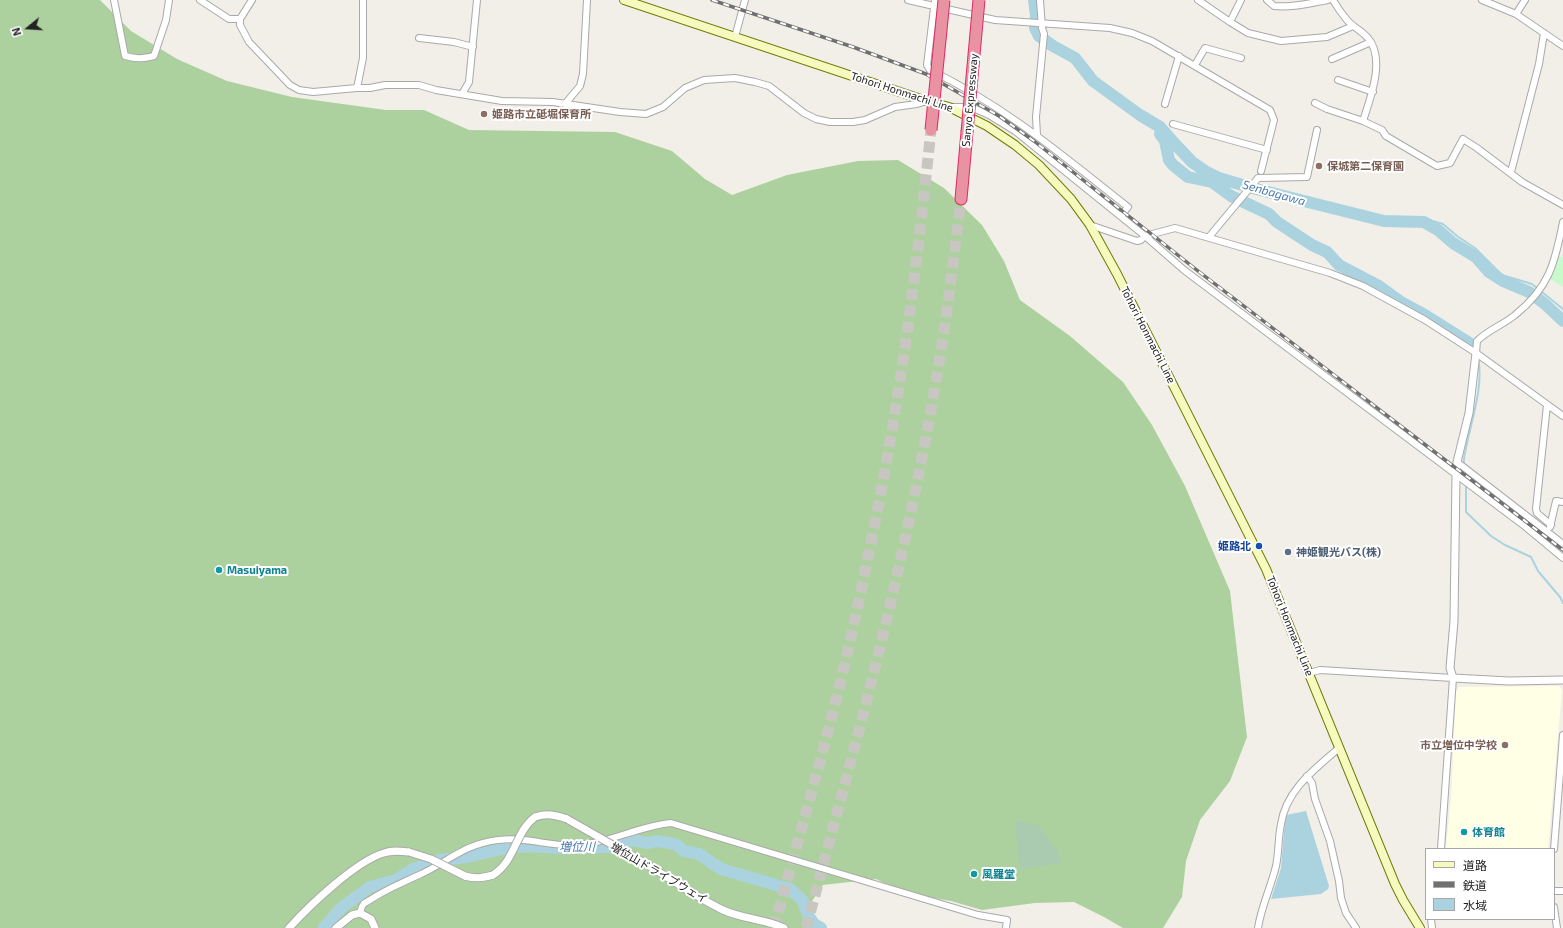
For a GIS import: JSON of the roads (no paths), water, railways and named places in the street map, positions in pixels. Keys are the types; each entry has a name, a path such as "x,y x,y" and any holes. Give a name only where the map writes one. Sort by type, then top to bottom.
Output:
{"highway":[{"path":"931,130 944,0"},
{"name":"Sanyo Expressway","path":"960,199 979,0"}],"main road":[{"name":"Tohori Honmachi Line","path":"624,0 927,101 950,107 987,126 1015,145 1039,165 1071,199 1090,225 1117,274 1266,569 1395,884 1420,928"}],"street":[{"path":"114,0 124,56 136,59 154,56 166,20 169,0"},
{"path":"200,0 229,19 240,19"},
{"path":"252,0 240,19 240,25 249,42 290,85 298,90 313,92 370,88 385,85 419,85 436,90 502,101 553,102 620,112 646,114 663,107 684,88 704,80 735,78 769,86 804,113 816,119 830,122 853,122 865,120 895,107 927,101"},
{"path":"358,88 363,58 363,0"},
{"path":"462,94 469,82 477,0"},
{"path":"565,104 580,86 583,74 587,0"},
{"path":"735,36 745,0"},
{"path":"908,0 995,20 1042,22 1110,28 1132,33 1152,41 1195,65 1273,113 1274,120 1261,171"},
{"path":"935,0 927,65 930,70 985,100 1036,135 1128,207 1121,216"},
{"path":"1036,135 1036,117 1044,34 1042,28 1040,0"},
{"path":"1198,0 1230,22 1255,35 1281,41 1327,37 1353,26"},
{"path":"1230,22 1241,0"},
{"path":"1267,0 1274,6 1283,7 1328,0"},
{"path":"1333,0 1343,15 1371,42 1374,50 1376,65 1373,92 1363,121"},
{"path":"1482,0 1516,14 1563,46"},
{"path":"1516,14 1524,0"},
{"path":"1511,172 1539,64 1544,33"},
{"path":"419,38 473,46"},
{"path":"1332,59 1371,42"},
{"path":"1195,65 1205,48 1240,58"},
{"path":"1165,104 1179,56"},
{"path":"1338,80 1373,92"},
{"path":"1315,103 1327,109 1363,121 1382,130 1386,136 1436,166 1450,162 1463,139 1536,191 1563,205"},
{"path":"950,107 971,107 989,114 1008,127 1121,216 1184,270 1522,524 1563,558"},
{"path":"1173,124 1267,150"},
{"path":"1209,237 1258,178 1307,177 1317,130"},
{"path":"1441,848 1453,678 1450,668 1454,621 1456,475 1457,462 1469,413 1477,340 1514,315 1532,300 1543,286 1557,252 1563,222"},
{"path":"1090,225 1137,241 1141,240 1145,236 1175,228 1330,273 1363,286 1425,320 1476,353 1563,416"},
{"path":"1547,405 1536,509 1537,513 1552,525"},
{"path":"1457,462 1563,544"},
{"path":"1547,531 1552,525 1556,501 1563,502"},
{"path":"1309,673 1320,670 1509,681 1563,680"},
{"path":"1554,848 1561,789 1563,735"},
{"path":"1258,928 1260,916 1272,882 1276,865 1284,810 1291,796 1307,776 1339,748"},
{"path":"1307,776 1312,783 1315,799 1330,841 1333,861 1339,881 1341,898 1346,913 1356,928"},
{"name":"増位山ドライブウェイ","path":"290,928 301,916 346,876 366,862 383,853 393,851 409,852 431,859 474,879 493,875 507,862 529,821 545,814 566,819 724,910 758,921 775,924 784,928"},
{"path":"360,913 363,905 384,890 421,874 454,854 475,845 499,839 532,840 580,846 616,838 657,824 671,823 978,915 1007,920 1006,928"},
{"path":"336,928 352,915 360,913 371,919 375,928"},
{"path":"1555,914 1557,928"}],"water":[{"path":"1306,811 1329,886 1328,889 1321,894 1271,899 1281,868 1286,815"}],"waterway":[{"name":"Senbagawa","path":"1034,0 1036,15 1035,28 1039,36 1053,46 1075,58 1093,81 1140,115 1160,127 1192,162 1205,171 1219,178 1256,189 1384,221 1424,222 1438,230 1453,243 1476,257 1489,272 1503,281 1529,292 1545,304 1563,321"},
{"path":"1160,134 1165,141 1169,160 1188,177 1212,182 1231,196 1269,214 1277,222 1312,245 1327,252 1339,265 1379,286 1401,302 1425,315 1471,344"},
{"path":"1424,222 1429,220 1443,224 1475,248 1502,275 1532,284 1563,309"},
{"path":"1464,465 1480,379 1478,359"},
{"path":"1465,469 1466,479"},
{"path":"1466,483 1466,512 1491,536 1505,545 1531,557 1538,571 1560,597 1563,603"},
{"name":"増位川","path":"324,928 341,908 370,887 396,880 413,869 440,860 467,857 506,848 529,846 558,848 607,847 631,840 648,843 656,841 677,845 684,851 699,854 721,869 790,889 803,901 808,915 814,924 821,928"}],"tunnel":[{"path":"774,928 838,693 873,535 902,367 931,130"},
{"path":"806,928 880,647 912,506 942,343 961,199"}],"railway":[{"path":"712,0 853,47 926,74 999,116 1034,141 1198,271 1563,550"}],"place":[{"name":"姫路市立砥堀保育所","path":"484,114"},
{"name":"保城第二保育園","path":"1319,166"},
{"name":"姫路北","path":"1259,546"},
{"name":"神姫観光バス(株)","path":"1288,552"},
{"name":"Masuiyama","path":"219,570"},
{"name":"市立増位中学校","path":"1505,745"},
{"name":"体育館","path":"1464,832"},
{"name":"風羅堂","path":"974,874"}]}
